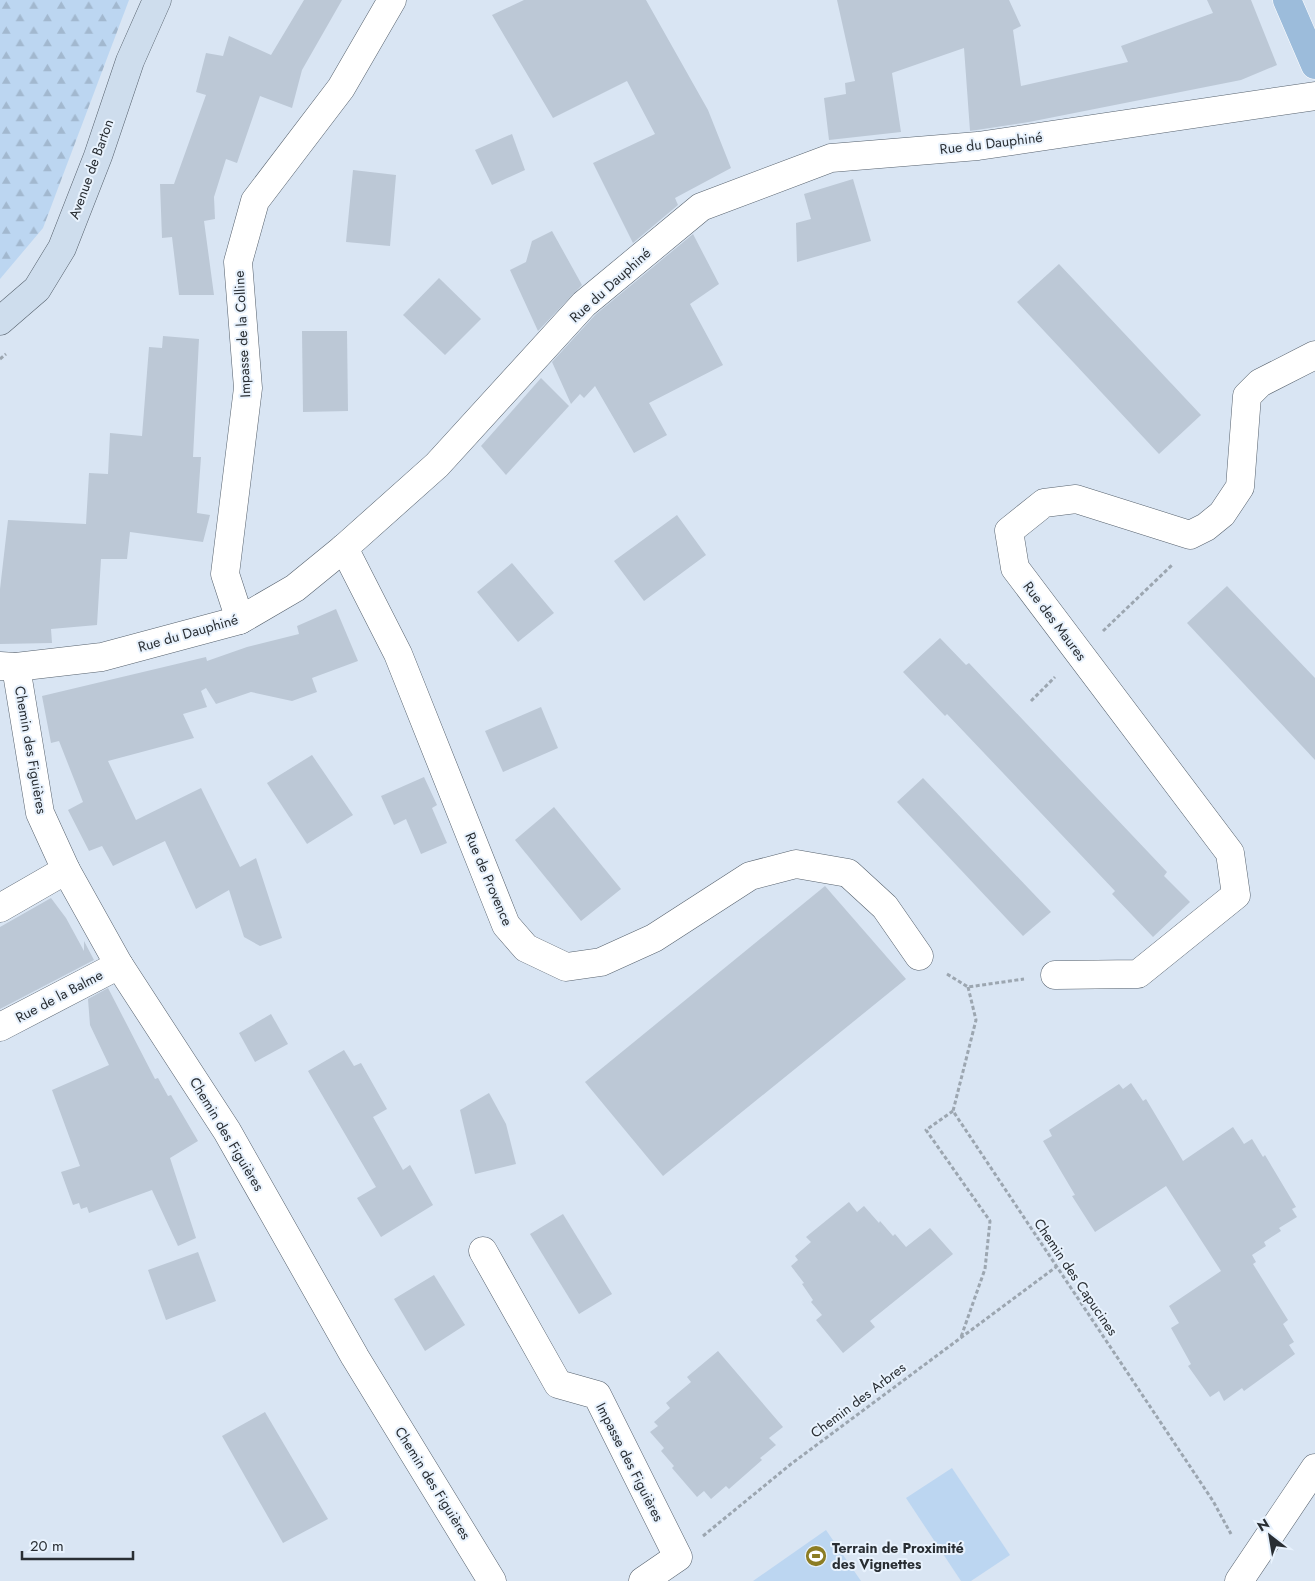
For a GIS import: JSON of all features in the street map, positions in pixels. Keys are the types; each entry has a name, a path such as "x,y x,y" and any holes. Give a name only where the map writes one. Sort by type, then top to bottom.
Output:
{"main road":[{"path":"1287,0 1315,65"}],"street":[{"name":"Avenue de Barton","path":"0,321 37,288 62,248 98,156 130,61 157,0"},
{"name":"Impasse de la Colline","path":"240,620 225,574 248,388 238,262 255,201 341,88 392,0"},
{"name":"Rue du Dauphiné","path":"8,666 102,657 240,620 295,588 344,548 437,465 584,304 701,206 831,158 978,146 1315,96"},
{"path":"1190,535 1206,527 1222,514 1240,487 1247,396 1260,383 1315,355"},
{"name":"Rue des Maures","path":"1054,975 1138,974 1236,895 1230,854 1015,568 1009,531 1044,503 1076,499 1190,535"},
{"name":"Rue de Provence","path":"344,548 398,654 506,925 526,948 566,967 601,962 654,938 750,876 796,864 848,873 885,908 919,956"},
{"name":"Chemin des Figuières","path":"8,666 40,814 66,870 119,965 228,1132 355,1357 492,1581"},
{"path":"0,908 66,870"},
{"name":"Rue de la Balme","path":"0,1027 119,965"},
{"name":"Impasse des Figuières","path":"483,1251 558,1384 597,1396 678,1557"},
{"path":"1243,1573 1315,1468"},
{"path":"643,1581 678,1557"}],"path":[{"path":"1031,701 1178,560 1190,535"},
{"path":"919,956 968,987 1054,975"},
{"path":"961,1338 985,1269 990,1221 926,1130 952,1111 976,1020 968,987"},
{"name":"Chemin des Capucines","path":"952,1111 1212,1501 1243,1573"},
{"name":"Chemin des Arbres","path":"678,1557 790,1464 1056,1267"}],"green space":[{"path":"0,0 129,0 43,228 0,279"},
{"path":"952,1468 1010,1555 971,1581 961,1581 906,1498"},
{"name":"Terrain de Proximité des Vignettes","path":"826,1530 861,1581 753,1581"}],"building":[{"path":"304,0 342,0 302,70 292,108 260,96 237,163 226,159 214,197 215,219 204,221 214,295 179,295 172,237 162,238 160,184 174,184 206,95 196,92 206,53 223,56 229,36 271,55"},
{"path":"524,0 646,0 708,110 731,168 675,198 678,205 633,243 593,163 655,134 627,81 553,118 492,15"},
{"path":"837,0 1009,0 1021,26 1013,30 1021,86 1128,62 1121,46 1213,13 1207,0 1251,0 1277,65 1241,80 1029,122 970,131 964,48 892,73 901,132 829,140 824,98 846,94 845,83 855,81"},
{"path":"512,134 525,170 492,185 475,150"},
{"path":"353,170 396,175 390,246 346,242"},
{"path":"853,179 871,241 797,262 796,223 811,219 804,194"},
{"path":"552,231 582,285 538,331 510,270 526,262 532,241"},
{"path":"693,234 719,284 690,304 723,365 649,403 667,435 634,453 595,386 584,398 580,394 571,404 552,362 595,315"},
{"path":"1059,264 1201,415 1159,454 1017,302"},
{"path":"439,278 481,319 445,355 403,315"},
{"path":"302,331 347,331 348,411 303,412"},
{"path":"163,336 199,339 193,457 201,457 197,513 210,515 203,542 130,532 127,559 101,559 97,625 51,629 52,643 0,644 0,589 8,520 86,524 89,473 108,474 110,433 142,436 149,347 162,348"},
{"path":"541,378 569,406 506,475 481,446"},
{"path":"677,515 706,555 644,601 614,561"},
{"path":"512,563 554,613 518,642 477,592"},
{"path":"1227,586 1315,678 1315,760 1187,623"},
{"path":"336,609 358,661 312,678 317,692 292,701 251,692 216,704 206,688 201,691 207,707 183,714 194,738 108,761 136,820 201,788 240,867 256,858 282,938 260,946 244,937 229,890 196,909 165,841 113,866 102,846 89,851 68,810 83,802 59,741 51,743 42,696 206,657 207,661 247,647 299,634 297,626"},
{"path":"940,638 966,665 969,663 1167,872 1164,876 1190,902 1153,937 1112,894 1115,891 947,714 945,716 903,672"},
{"path":"541,707 558,748 503,772 485,731"},
{"path":"312,755 353,815 307,844 267,783"},
{"path":"424,777 437,805 432,808 447,843 421,854 406,819 394,825 381,796"},
{"path":"923,778 1051,912 1023,936 897,802"},
{"path":"554,807 621,889 581,921 515,840"},
{"path":"825,886 906,979 663,1176 585,1082"},
{"path":"51,898 66,918 84,951 84,941 94,960 0,1009 0,927"},
{"path":"108,988 155,1079 158,1078 168,1096 171,1095 198,1141 170,1158 196,1238 178,1246 152,1190 89,1213 87,1207 81,1209 79,1203 73,1205 61,1172 80,1166 52,1090 109,1065 90,1025 88,999"},
{"path":"271,1014 288,1044 255,1062 239,1033"},
{"path":"344,1050 354,1066 361,1063 387,1109 373,1117 403,1170 410,1165 433,1205 381,1237 357,1198 376,1187 308,1071"},
{"path":"1131,1083 1143,1101 1146,1099 1183,1161 1233,1127 1244,1144 1252,1139 1263,1157 1265,1155 1296,1207 1292,1209 1297,1217 1279,1228 1281,1231 1264,1242 1266,1246 1252,1255 1256,1262 1253,1264 1288,1320 1283,1324 1294,1342 1289,1345 1295,1354 1244,1391 1242,1388 1224,1401 1219,1391 1210,1397 1188,1366 1191,1364 1171,1328 1179,1323 1169,1306 1221,1271 1166,1186 1095,1232 1072,1196 1075,1195 1043,1141 1052,1136 1049,1130 1119,1084 1123,1089"},
{"path":"489,1093 506,1124 516,1164 475,1174 460,1110"},
{"path":"849,1202 857,1212 864,1206 879,1223 880,1221 893,1236 895,1234 906,1247 930,1228 953,1254 870,1321 875,1327 843,1353 816,1320 822,1315 811,1302 813,1300 802,1284 804,1283 791,1266 798,1260 795,1256 811,1242 806,1237"},
{"path":"563,1214 612,1294 579,1314 530,1234"},
{"path":"198,1252 216,1301 166,1320 148,1270"},
{"path":"434,1275 465,1325 425,1351 394,1299"},
{"path":"718,1351 783,1427 769,1438 776,1445 760,1458 762,1460 729,1489 726,1486 711,1499 704,1491 697,1497 672,1468 674,1466 661,1451 664,1448 650,1432 658,1426 654,1422 670,1408 666,1403 691,1382 687,1377"},
{"path":"265,1412 328,1519 283,1543 222,1436"}],"place":[{"name":"Terrain de Proximité des Vignettes","path":"816,1556"}]}
